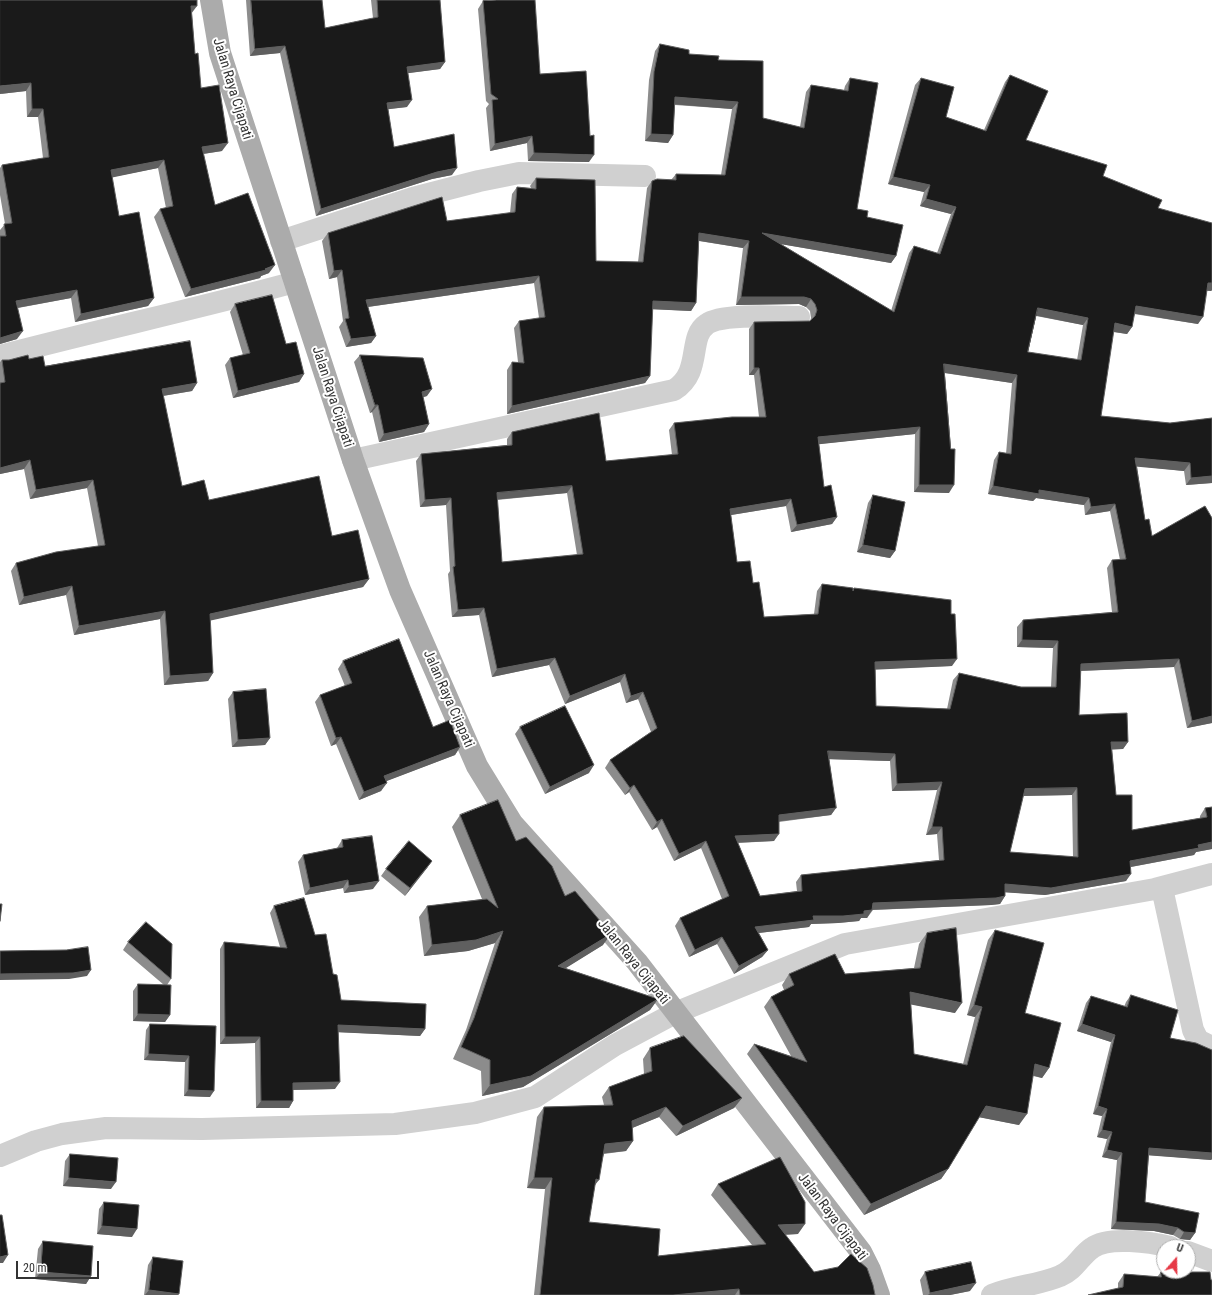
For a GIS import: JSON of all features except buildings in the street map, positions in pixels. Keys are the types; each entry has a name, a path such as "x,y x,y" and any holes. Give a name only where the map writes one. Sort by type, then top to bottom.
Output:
{"main road":[{"name":"Jalan Raya Cijapati","path":"211,0 220,53 353,460 400,590 477,766 494,797 512,823 637,962 861,1252 870,1270 879,1295"}],"street":[{"path":"281,241 414,198 479,181 519,173 645,176"},
{"path":"0,356 88,333 221,302 295,282"},
{"path":"353,460 674,390 683,385 689,373 698,334 706,324 714,320 727,318 799,317"},
{"path":"0,1156 36,1141 62,1134 106,1128 202,1129 395,1124 475,1113 535,1097 615,1045 675,1013 845,944 1162,888 1212,874"},
{"path":"1162,888 1193,1030 1198,1040 1212,1048"},
{"path":"992,1295 1060,1276 1074,1268 1083,1256 1099,1244 1114,1241 1156,1246"},
{"path":"1196,1255 1212,1261"}]}
